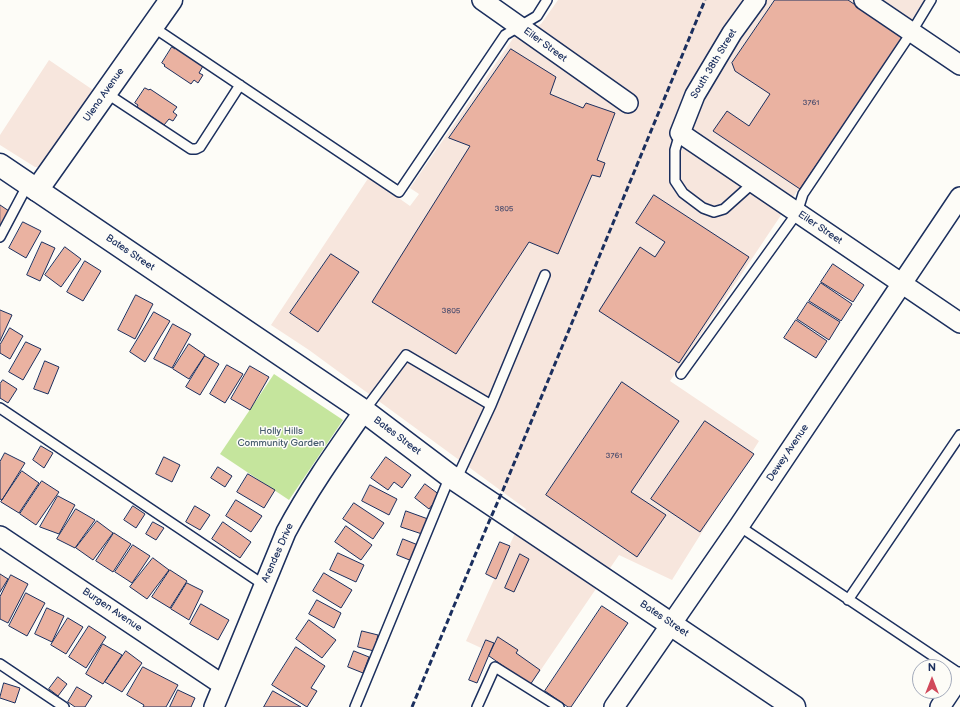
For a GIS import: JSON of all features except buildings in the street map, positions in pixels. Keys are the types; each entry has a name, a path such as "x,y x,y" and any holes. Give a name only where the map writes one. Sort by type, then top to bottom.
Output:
{"main road":[{"name":"Ulena Avenue","path":"32,187 106,93 171,0"},
{"name":"Bates Street","path":"0,165 364,411 453,478 794,707"}],"street":[{"name":"Eiler Street","path":"482,0 628,103"},
{"name":"South 38th Street","path":"680,133 695,95 732,33 756,0"},
{"path":"864,0 960,65"},
{"name":"Eiler Street","path":"680,133 960,323"},
{"name":"Dewey Avenue","path":"614,707 739,526 960,197"},
{"name":"Arendes Drive","path":"214,707 286,532 321,471 364,411"},
{"name":"Burgen Avenue","path":"0,536 223,685"},
{"path":"940,707 960,677"}],"lane":[{"path":"153,27 399,192 505,35 536,16 547,0"},
{"path":"680,374 797,213 803,194 911,33 931,0"},
{"path":"106,93 191,149 196,149 200,147 240,85"},
{"path":"680,133 675,150 675,181 684,193 703,208 714,212 724,209 734,202 753,183"},
{"path":"0,237 32,187"},
{"path":"355,707 453,478 491,405 546,276"},
{"path":"364,411 406,355 491,405"},
{"path":"0,408 264,585"},
{"path":"848,600 960,435"},
{"path":"739,526 960,674"},
{"path":"0,664 64,707"},
{"path":"477,707 495,667 559,707"}],"shaded area":[{"path":"558,0 925,0 670,381 759,441 672,580 619,555 538,674 466,641 526,509 309,350 271,325 369,177 410,206 419,194 410,188 514,37 541,24"},
{"path":"49,60 93,90 45,164 41,167 35,167 0,145 0,135"}],"green space":[{"name":"Holly Hills Community Garden","path":"274,374 343,420 289,500 220,454"}],"railway":[{"path":"412,707 705,0"}]}
